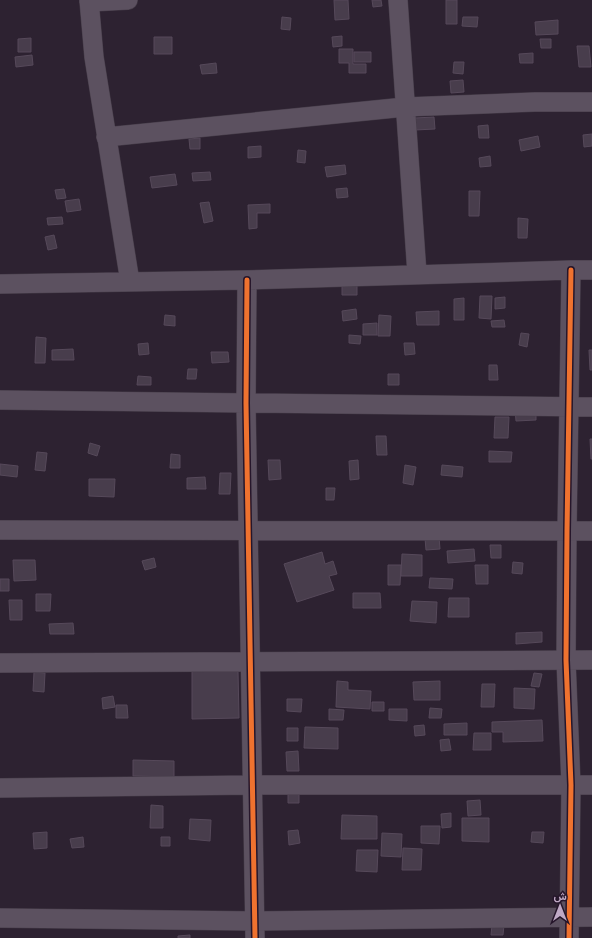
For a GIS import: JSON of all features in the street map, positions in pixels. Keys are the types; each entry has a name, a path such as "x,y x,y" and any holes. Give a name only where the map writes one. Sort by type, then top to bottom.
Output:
{"street":[{"path":"128,0 89,1 94,57 130,282"},
{"path":"398,0 417,274"},
{"path":"106,137 405,107 535,102 592,102"},
{"path":"569,938 572,785 566,660 572,270"},
{"path":"0,284 247,280 592,270"},
{"path":"247,280 246,403 255,930"},
{"path":"0,400 592,406"},
{"path":"0,530 592,531"},
{"path":"0,663 592,660"},
{"path":"0,788 252,785 592,785"},
{"path":"0,918 255,930 592,917"}],"building":[{"path":"334,0 348,0 349,19 335,20"},
{"path":"372,0 381,0 382,6 373,7"},
{"path":"446,0 457,0 457,24 446,24"},
{"path":"282,17 291,18 290,30 281,29"},
{"path":"463,17 478,17 477,27 462,26"},
{"path":"558,20 558,34 536,35 535,22"},
{"path":"342,36 342,46 333,47 332,37"},
{"path":"154,37 172,37 172,54 154,54"},
{"path":"31,38 31,52 18,52 18,39"},
{"path":"540,39 551,39 551,48 541,48"},
{"path":"577,46 589,46 591,67 579,67"},
{"path":"339,49 353,49 353,64 366,64 366,73 349,73 349,63 339,63"},
{"path":"354,52 371,52 371,62 354,62"},
{"path":"533,53 533,63 520,63 519,54"},
{"path":"32,55 33,65 16,67 15,57"},
{"path":"454,62 464,62 463,74 453,73"},
{"path":"216,63 217,73 202,74 200,65"},
{"path":"463,80 464,92 451,93 450,81"},
{"path":"434,117 435,129 415,130 415,118"},
{"path":"488,125 489,138 479,138 478,126"},
{"path":"592,134 592,146 584,147 583,135"},
{"path":"538,136 540,147 521,151 519,140"},
{"path":"200,138 200,149 190,149 189,139"},
{"path":"261,146 261,157 248,158 248,147"},
{"path":"298,150 306,151 305,163 297,162"},
{"path":"490,156 491,166 480,167 479,158"},
{"path":"345,165 346,174 327,177 325,167"},
{"path":"210,172 211,180 193,181 192,173"},
{"path":"175,174 177,185 152,188 150,177"},
{"path":"347,188 348,197 337,198 336,189"},
{"path":"64,189 66,198 57,199 55,190"},
{"path":"469,191 480,191 479,216 469,216"},
{"path":"79,199 81,210 67,212 65,201"},
{"path":"209,202 213,221 204,223 200,203"},
{"path":"270,204 270,213 257,213 257,228 249,229 248,205"},
{"path":"62,217 63,224 48,225 47,218"},
{"path":"518,218 528,219 527,238 518,238"},
{"path":"54,235 57,248 48,250 45,237"},
{"path":"342,284 357,284 357,295 342,295"},
{"path":"480,296 492,296 491,319 479,318"},
{"path":"505,297 505,308 495,309 495,298"},
{"path":"464,298 464,320 454,320 454,299"},
{"path":"356,309 357,319 343,321 342,311"},
{"path":"439,311 439,325 417,325 416,312"},
{"path":"165,315 175,316 175,326 164,325"},
{"path":"379,315 391,316 390,336 378,336"},
{"path":"504,320 505,327 492,327 491,321"},
{"path":"377,323 377,335 363,335 363,324"},
{"path":"521,333 529,334 527,347 519,345"},
{"path":"349,335 361,336 360,344 349,343"},
{"path":"36,337 46,338 45,363 35,363"},
{"path":"148,343 149,354 139,355 138,344"},
{"path":"404,343 414,343 415,354 405,355"},
{"path":"73,349 74,360 52,360 52,350"},
{"path":"589,350 592,350 592,370 590,370"},
{"path":"211,352 228,352 229,362 212,363"},
{"path":"489,365 497,365 498,380 489,380"},
{"path":"188,369 197,369 196,379 187,379"},
{"path":"388,374 399,374 399,385 388,385"},
{"path":"138,376 151,377 151,385 137,385"},
{"path":"515,408 536,408 536,420 516,421"},
{"path":"495,417 509,417 508,438 494,438"},
{"path":"376,436 386,436 387,455 377,455"},
{"path":"590,439 592,439 592,459 591,459"},
{"path":"90,443 100,446 97,456 88,453"},
{"path":"489,451 512,452 511,462 489,462"},
{"path":"37,452 47,453 45,471 35,470"},
{"path":"171,454 180,455 180,468 170,468"},
{"path":"268,460 280,460 281,479 269,480"},
{"path":"358,460 359,479 350,480 349,461"},
{"path":"0,464 18,466 17,477 0,475"},
{"path":"405,465 416,467 413,485 403,483"},
{"path":"442,465 463,467 462,477 441,475"},
{"path":"220,473 231,473 230,494 219,494"},
{"path":"205,477 206,489 187,489 187,478"},
{"path":"89,479 115,479 114,497 89,496"},
{"path":"326,488 335,488 334,500 326,500"},
{"path":"439,537 440,549 426,550 425,538"},
{"path":"490,545 501,545 501,558 491,558"},
{"path":"474,549 475,561 448,563 447,551"},
{"path":"322,552 325,564 333,561 337,574 329,576 334,590 297,602 284,564"},
{"path":"402,554 422,555 422,576 401,576"},
{"path":"154,558 156,567 145,570 142,561"},
{"path":"13,560 35,560 36,580 14,581"},
{"path":"513,562 523,563 522,574 512,573"},
{"path":"388,565 401,565 400,585 388,585"},
{"path":"475,565 488,565 488,584 476,584"},
{"path":"430,578 453,579 452,589 429,588"},
{"path":"0,579 9,579 9,591 0,591"},
{"path":"353,593 380,593 381,608 353,608"},
{"path":"36,594 51,594 50,611 36,611"},
{"path":"449,598 469,598 469,617 448,617"},
{"path":"9,600 22,600 22,620 10,620"},
{"path":"412,601 437,602 436,623 410,621"},
{"path":"73,623 74,634 50,634 49,624"},
{"path":"542,632 542,642 516,644 516,633"},
{"path":"192,671 238,671 239,718 192,719"},
{"path":"34,672 45,673 44,692 33,691"},
{"path":"534,673 542,674 539,687 531,686"},
{"path":"337,681 348,682 348,690 371,691 370,709 336,707"},
{"path":"440,681 440,700 414,700 413,682"},
{"path":"482,684 495,684 494,707 481,707"},
{"path":"514,688 535,689 534,709 514,708"},
{"path":"113,696 115,707 103,709 102,698"},
{"path":"287,699 302,699 301,712 287,711"},
{"path":"372,702 384,702 384,711 372,711"},
{"path":"116,705 127,705 128,718 116,718"},
{"path":"430,708 442,709 441,718 429,718"},
{"path":"329,709 344,710 343,720 329,720"},
{"path":"389,709 407,709 407,721 389,720"},
{"path":"542,720 543,741 503,742 503,732 492,732 492,722"},
{"path":"467,723 467,735 444,735 444,724"},
{"path":"424,725 425,735 415,736 414,726"},
{"path":"305,727 338,728 338,749 304,748"},
{"path":"287,728 298,728 298,741 287,741"},
{"path":"474,733 491,733 491,750 473,750"},
{"path":"449,739 451,750 441,751 440,740"},
{"path":"298,751 299,771 287,771 286,752"},
{"path":"133,760 174,761 174,777 133,776"},
{"path":"288,794 299,794 299,803 288,803"},
{"path":"480,800 481,815 468,816 467,801"},
{"path":"151,805 163,806 163,828 150,828"},
{"path":"451,813 451,827 442,828 441,814"},
{"path":"342,815 377,816 377,839 341,839"},
{"path":"462,818 489,818 489,842 462,841"},
{"path":"190,819 211,820 210,841 189,839"},
{"path":"421,826 440,826 439,844 421,843"},
{"path":"298,830 300,843 289,845 288,831"},
{"path":"47,832 47,848 34,849 33,833"},
{"path":"532,832 544,832 543,843 531,842"},
{"path":"382,833 402,834 401,857 381,856"},
{"path":"83,837 84,847 72,848 70,839"},
{"path":"161,837 170,837 170,846 161,846"},
{"path":"403,848 422,849 421,870 402,870"},
{"path":"357,850 378,850 377,872 356,871"},
{"path":"492,925 504,925 503,935 491,935"},
{"path":"190,935 190,938 178,938 178,936"}],"cycle path":[{"path":"569,938 571,785 566,660 571,270"},
{"path":"247,280 246,403 255,938"}]}
